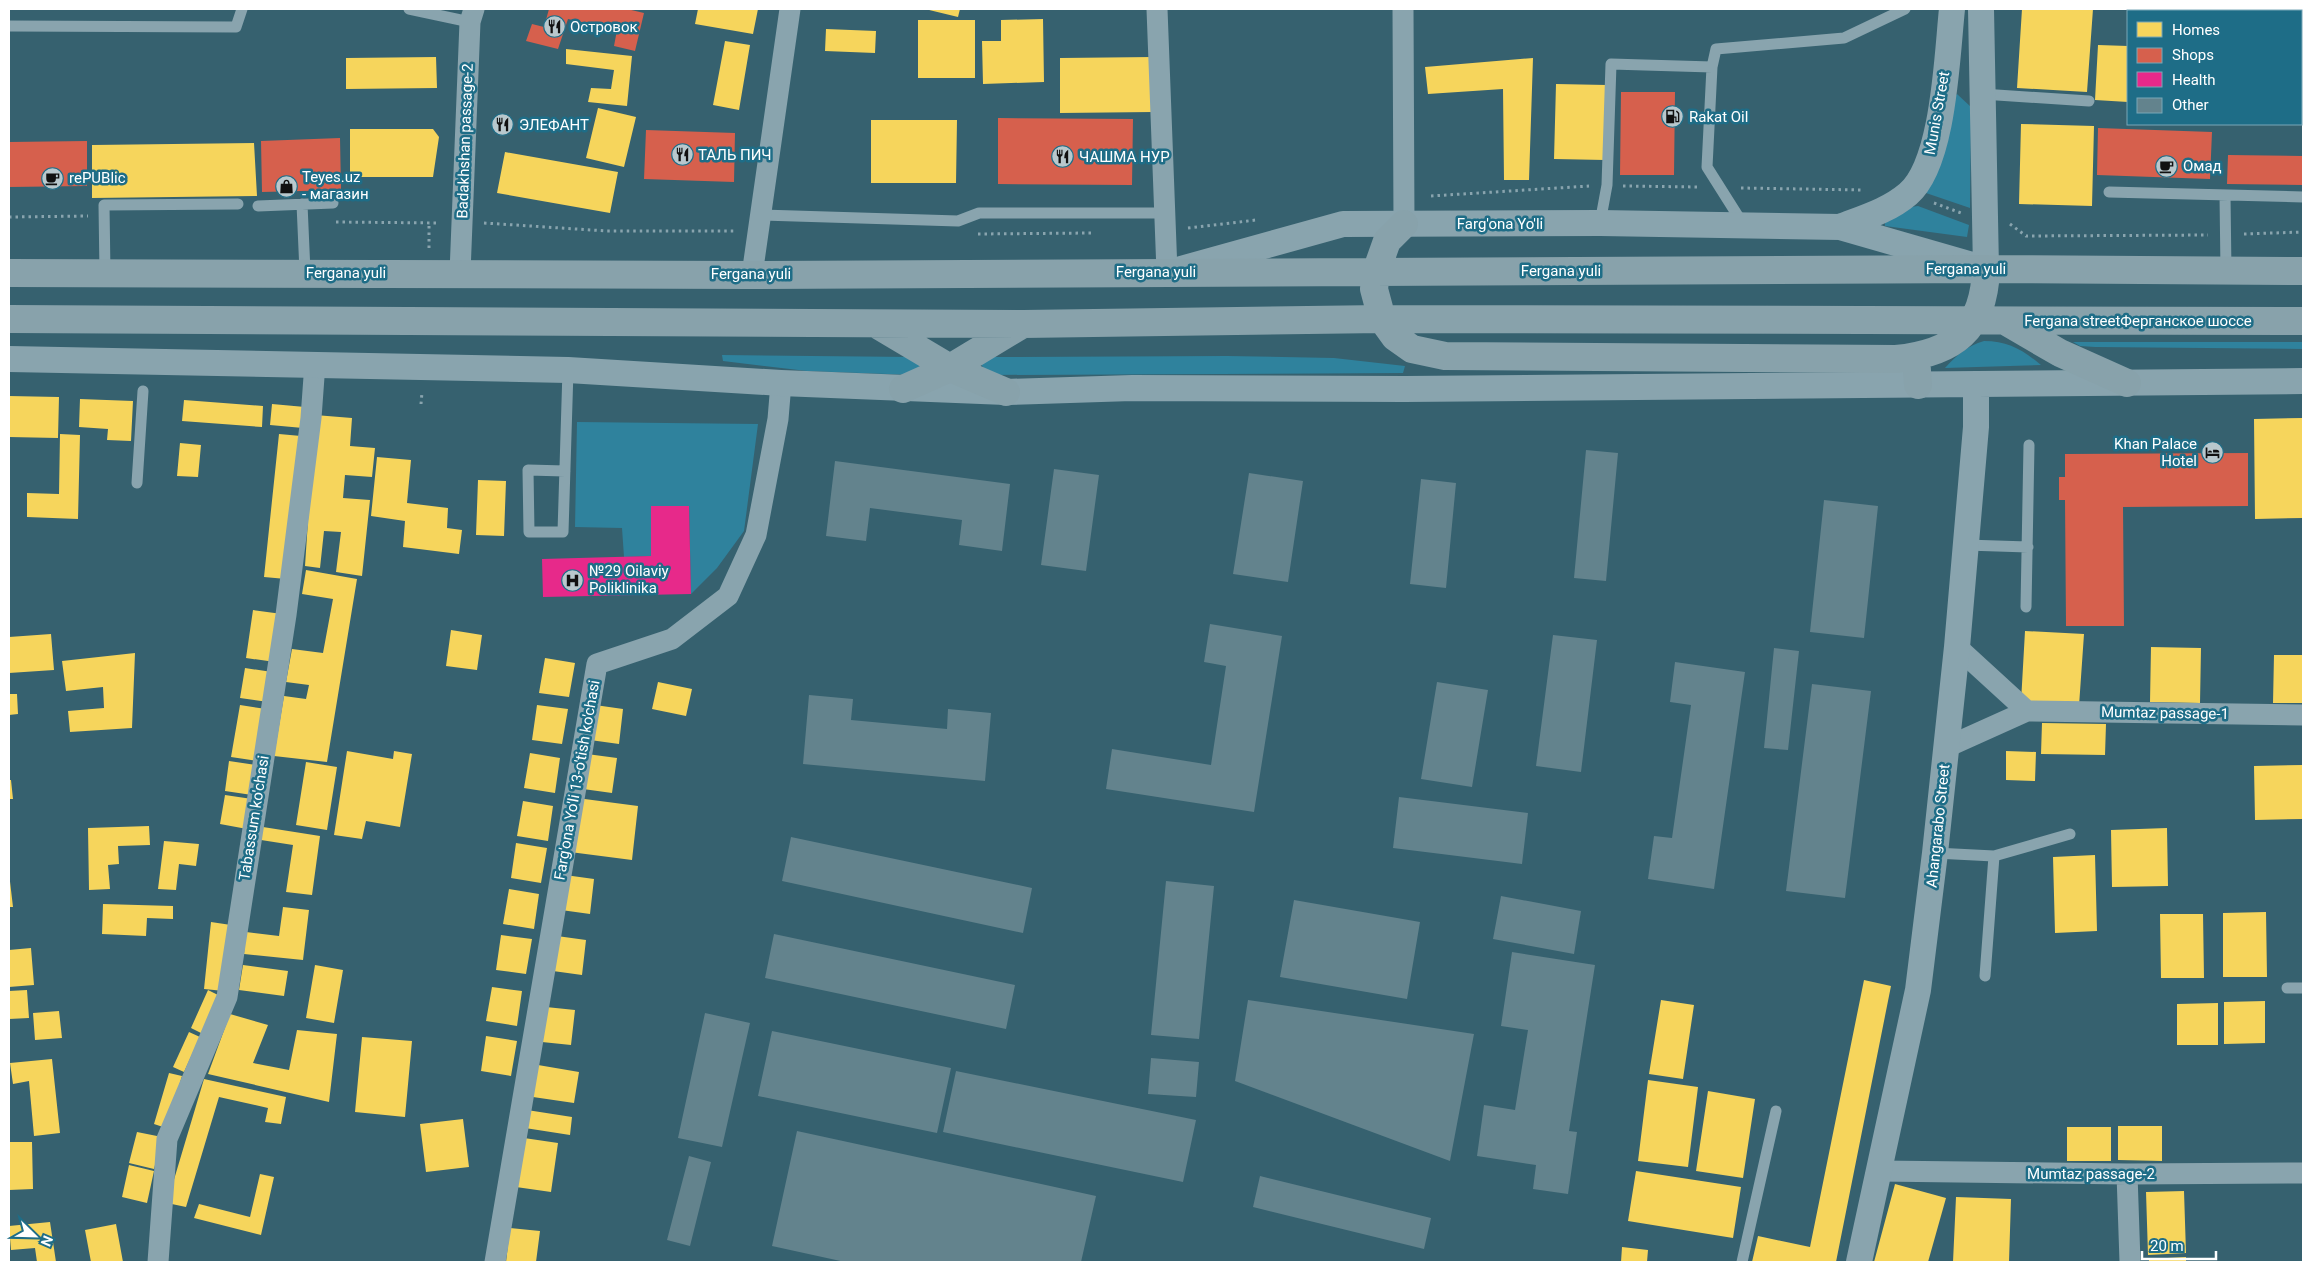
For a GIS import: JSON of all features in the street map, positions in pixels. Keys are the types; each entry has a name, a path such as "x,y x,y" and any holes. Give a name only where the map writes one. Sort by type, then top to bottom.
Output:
{"main road":[{"path":"1404,224 1388,241 1376,272 1374,290 1382,318 1395,337 1412,349 1445,356 1896,359 1916,357 1936,352 1946,347 1973,321 1983,296 1986,269"},
{"name":"Fergana yuli","path":"9,274 304,272 752,275 1986,269 2303,271"},
{"path":"9,319 1023,324 1382,318 1973,321"},
{"path":"2004,320 2060,352 2127,382"},
{"name":"Fergana streetФерганское шоссе","path":"1973,321 2303,321"},
{"path":"874,323 950,368 1006,392"},
{"path":"903,389 950,368 1023,324"},
{"path":"1916,357 1918,385"}],"street":[{"path":"752,275 790,9"},
{"path":"1157,9 1167,272"},
{"path":"1403,9 1404,224"},
{"name":"Munis Street","path":"1840,227 1884,210 1898,202 1909,194 1924,174 1932,152 1937,128 1952,9"},
{"path":"1840,227 1986,269 1981,9"},
{"name":"Badakhshan passage-2","path":"460,273 472,15"},
{"name":"Farg'ona Yo'li","path":"1167,272 1343,224 1600,223 1840,227"},
{"path":"9,359 568,370 781,383 1006,392 1132,388 1918,385 2303,381"},
{"name":"Tabassum ko'chasi","path":"158,1262 167,1139 226,997 286,615 311,418 315,364"},
{"name":"Farg'ona Yo'li 13-o'tish ko'chasi","path":"495,1262 597,664 672,639 728,596 756,535 778,419 781,383"},
{"name":"Ahangarabo Street","path":"1859,1262 1918,990 1935,854 1957,647 1976,427 1976,384"},
{"path":"1957,647 2027,712"},
{"name":"Mumtаz passage-1","path":"1947,747 2027,712 2303,715"},
{"name":"Mumtаz passage-2","path":"1879,1172 2303,1173"},
{"path":"2127,1174 2130,1262"}],"lane":[{"path":"9,26 236,27 242,9"},
{"path":"409,9 472,15"},
{"path":"1744,225 1707,167 1712,67 1716,49 1844,38 1905,9"},
{"path":"1600,223 1607,185 1611,64 1712,67"},
{"path":"1982,94 2089,101"},
{"path":"2109,192 2303,197"},
{"path":"2225,195 2226,271"},
{"path":"258,206 334,203"},
{"path":"105,273 104,205 238,204"},
{"path":"302,204 304,272"},
{"path":"760,215 958,221 980,212 1165,212"},
{"path":"565,471 528,470 529,532 563,532 565,471 568,370"},
{"path":"137,483 143,391"},
{"path":"2026,607 2029,445"},
{"path":"1966,544 2028,547"},
{"path":"1935,854 1994,856 2070,834"},
{"path":"1985,976 1994,856"},
{"path":"2287,988 2303,988"},
{"path":"1742,1262 1776,1111"}],"path":[{"path":"428,246 429,224"}],"shaded area":[{"path":"1957,94 1971,107 1970,208 1926,193 1951,101"},
{"path":"1918,206 1969,225 1967,237 1885,226 1885,222 1911,207"},
{"path":"1984,341 1993,341 2015,347 2041,365 1945,368 1963,352"},
{"path":"2073,342 2303,342 2303,349 2095,347 2080,346"},
{"path":"722,355 913,357 920,365 914,375 807,371 723,361"},
{"path":"1227,356 1334,358 1405,366 1403,373 991,375 982,366 982,363 990,357"},
{"path":"577,422 758,424 744,531 717,568 691,594 689,506 651,507 651,556 624,557 622,528 575,527"}],"building: Homes":[{"path":"698,9 758,9 753,34 695,24"},
{"path":"925,9 960,9 958,17"},
{"path":"2022,9 2093,9 2087,92 2017,88"},
{"path":"2257,9 2295,9 2295,10"},
{"path":"1043,19 1044,82 983,84 982,41 1001,41 1001,20"},
{"path":"918,20 975,20 975,78 918,78"},
{"path":"826,29 876,31 875,53 825,51"},
{"path":"725,41 750,45 739,110 713,105"},
{"path":"2098,45 2127,46 2127,102 2095,100"},
{"path":"566,49 632,56 627,106 588,102 591,88 611,89 614,70 566,64"},
{"path":"436,57 437,88 346,89 346,58"},
{"path":"1153,57 1153,112 1060,113 1060,58"},
{"path":"1533,58 1529,180 1504,180 1503,89 1428,94 1425,67"},
{"path":"1556,84 1607,85 1605,160 1554,159"},
{"path":"598,108 636,117 624,167 586,158"},
{"path":"871,120 957,120 956,183 871,183"},
{"path":"2021,124 2094,126 2092,206 2019,204"},
{"path":"350,129 433,129 439,137 433,177 350,177"},
{"path":"254,143 257,196 92,198 92,145"},
{"path":"505,152 618,172 610,213 497,193"},
{"path":"9,396 59,397 58,438 9,437"},
{"path":"80,399 133,401 131,441 107,440 108,429 79,427"},
{"path":"184,400 263,406 262,427 182,421"},
{"path":"272,404 305,407 303,428 270,425"},
{"path":"315,415 352,418 350,446 375,448 372,477 345,475 343,498 370,500 362,576 336,572 341,532 324,531 320,568 305,566"},
{"path":"2303,418 2303,518 2255,519 2254,419"},
{"path":"60,434 80,435 78,519 27,517 27,493 59,494"},
{"path":"279,434 301,436 286,579 264,577"},
{"path":"180,443 201,445 198,477 177,476"},
{"path":"377,457 411,460 407,503 448,508 447,528 462,530 459,554 403,547 405,521 371,516"},
{"path":"478,480 506,481 504,536 476,535"},
{"path":"306,570 357,579 327,762 274,756 284,696 306,699 309,685 286,682 292,649 323,653 333,599 302,594"},
{"path":"253,610 282,614 275,662 246,658"},
{"path":"451,630 482,635 477,670 446,666"},
{"path":"2025,631 2084,634 2079,706 2021,702"},
{"path":"51,634 54,670 9,673 9,637"},
{"path":"2151,647 2201,648 2200,703 2150,702"},
{"path":"135,653 132,728 70,732 68,711 104,708 103,687 66,691 62,661"},
{"path":"2274,655 2303,655 2303,703 2273,703"},
{"path":"545,658 575,663 569,697 539,693"},
{"path":"245,668 272,672 268,702 240,698"},
{"path":"658,682 692,689 686,716 652,709"},
{"path":"9,694 17,694 18,714 9,715"},
{"path":"240,705 266,709 258,761 231,757"},
{"path":"537,705 568,709 562,744 532,740"},
{"path":"595,705 623,709 619,744 590,740"},
{"path":"2042,723 2106,724 2105,755 2041,754"},
{"path":"347,751 393,759 394,751 412,754 400,827 366,821 362,839 334,835"},
{"path":"2006,751 2036,752 2035,781 2006,780"},
{"path":"530,753 560,758 555,793 524,788"},
{"path":"587,754 617,758 612,793 583,789"},
{"path":"229,761 256,765 252,795 225,791"},
{"path":"306,762 337,767 327,830 296,825"},
{"path":"2303,765 2303,819 2255,820 2254,766"},
{"path":"9,780 11,780 13,799 9,799"},
{"path":"225,795 252,799 247,829 220,824"},
{"path":"577,798 638,806 632,860 570,852"},
{"path":"523,801 553,806 548,841 517,836"},
{"path":"149,826 150,845 118,846 119,864 108,865 110,889 89,890 88,828"},
{"path":"263,827 320,836 312,895 286,892 293,845 261,840"},
{"path":"2167,828 2168,886 2112,887 2111,830"},
{"path":"164,841 199,844 196,866 179,864 176,890 158,889"},
{"path":"516,843 547,848 541,883 511,878"},
{"path":"2095,855 2097,931 2055,933 2053,857"},
{"path":"9,873 13,907 9,907"},
{"path":"565,875 594,879 590,914 561,910"},
{"path":"509,889 539,894 534,929 503,924"},
{"path":"103,904 173,906 173,919 147,918 146,936 102,934"},
{"path":"283,907 309,910 303,960 244,954 246,932 279,936"},
{"path":"2266,912 2267,977 2223,977 2223,913"},
{"path":"2160,914 2203,914 2204,978 2161,978"},
{"path":"211,922 231,925 224,991 204,989"},
{"path":"501,935 532,939 526,974 496,970"},
{"path":"557,936 586,940 582,975 553,971"},
{"path":"31,948 34,985 9,987 9,950"},
{"path":"243,965 288,971 284,996 239,990"},
{"path":"315,965 343,970 334,1023 306,1018"},
{"path":"1864,980 1891,986 1836,1262 1752,1262 1758,1236 1810,1247"},
{"path":"492,987 522,991 517,1026 486,1021"},
{"path":"27,990 29,1018 9,1019 9,991"},
{"path":"208,990 220,996 203,1034 191,1028"},
{"path":"1661,1000 1694,1005 1683,1079 1649,1074"},
{"path":"2265,1001 2265,1043 2224,1044 2224,1002"},
{"path":"2218,1003 2218,1045 2177,1045 2177,1004"},
{"path":"546,1007 575,1010 571,1045 542,1042"},
{"path":"59,1011 62,1038 35,1040 33,1013"},
{"path":"230,1014 268,1025 253,1063 289,1070 297,1030 337,1034 329,1102 208,1074"},
{"path":"189,1032 200,1037 184,1072 173,1067"},
{"path":"486,1036 517,1041 511,1076 481,1071"},
{"path":"362,1037 412,1041 405,1117 355,1112"},
{"path":"52,1059 60,1133 34,1136 29,1081 13,1084 10,1063"},
{"path":"538,1065 579,1072 574,1103 533,1097"},
{"path":"169,1073 182,1076 166,1128 154,1124"},
{"path":"204,1079 286,1097 281,1124 265,1122 268,1108 219,1097 186,1207 167,1203"},
{"path":"1648,1080 1698,1087 1688,1167 1638,1161"},
{"path":"1708,1091 1755,1099 1743,1178 1696,1171"},
{"path":"527,1110 572,1117 570,1135 525,1128"},
{"path":"463,1119 469,1167 426,1172 420,1124"},
{"path":"2118,1126 2162,1126 2162,1161 2118,1160"},
{"path":"2067,1127 2111,1127 2111,1161 2067,1161"},
{"path":"137,1132 162,1137 154,1169 129,1163"},
{"path":"524,1138 558,1143 551,1192 516,1187"},
{"path":"9,1142 32,1142 33,1189 9,1190"},
{"path":"129,1165 154,1171 147,1203 122,1197"},
{"path":"1636,1171 1741,1187 1733,1238 1628,1221"},
{"path":"260,1174 274,1177 261,1235 194,1218 199,1204 250,1217"},
{"path":"1895,1184 1946,1198 1928,1262 1874,1262"},
{"path":"2184,1191 2186,1253 2148,1255 2146,1192"},
{"path":"1956,1197 2011,1199 2009,1262 1953,1262"},
{"path":"50,1222 56,1262 37,1262 35,1248 11,1250 9,1226"},
{"path":"116,1224 123,1262 91,1262 85,1230"},
{"path":"510,1228 540,1231 536,1262 506,1262"},
{"path":"1622,1247 1648,1250 1647,1262 1621,1262"},
{"path":"2186,1257 2186,1262 2149,1262 2149,1259"}],"building: Shops":[{"path":"549,9 627,9 644,13 635,51 614,46 617,30 568,19 558,49 526,41 532,24 544,27"},
{"path":"1621,92 1675,92 1674,175 1620,175"},
{"path":"998,118 1133,119 1132,185 998,184"},
{"path":"2098,128 2212,132 2210,179 2097,175"},
{"path":"646,130 735,133 734,182 644,179"},
{"path":"340,138 341,190 262,192 261,141"},
{"path":"87,141 87,186 9,187 9,142"},
{"path":"2228,155 2303,156 2303,185 2227,184"},
{"path":"2248,453 2248,506 2123,507 2124,626 2066,626 2065,500 2059,500 2059,477 2065,477 2065,454"}],"building: Health":[{"path":"651,506 689,506 691,594 543,597 542,559 651,556"}],"building: Other":[{"path":"1586,450 1618,453 1606,581 1574,578"},
{"path":"835,461 1010,484 1002,551 959,545 962,520 870,508 866,541 826,536"},
{"path":"1054,469 1099,475 1086,571 1041,565"},
{"path":"1249,473 1303,481 1288,582 1233,574"},
{"path":"1421,479 1456,483 1446,588 1410,584"},
{"path":"1824,500 1878,506 1864,638 1810,632"},
{"path":"1210,624 1282,636 1254,812 1106,789 1112,749 1211,765 1226,666 1204,662"},
{"path":"1553,635 1597,640 1581,772 1536,766"},
{"path":"1774,648 1799,651 1788,750 1764,748"},
{"path":"1675,662 1745,672 1714,889 1648,879 1654,836 1672,838 1691,705 1670,702"},
{"path":"1437,682 1488,690 1472,787 1421,779"},
{"path":"1812,684 1871,691 1845,898 1786,891"},
{"path":"809,695 853,699 851,720 947,729 948,709 991,713 985,781 803,764"},
{"path":"1399,797 1528,813 1522,864 1393,848"},
{"path":"791,837 1032,888 1023,933 782,881"},
{"path":"1166,881 1214,886 1199,1039 1151,1035"},
{"path":"1501,896 1581,911 1574,954 1493,939"},
{"path":"1294,900 1420,922 1407,999 1280,977"},
{"path":"774,934 1015,985 1006,1029 765,978"},
{"path":"1512,952 1595,965 1569,1131 1577,1132 1568,1194 1533,1189 1536,1165 1477,1156 1484,1105 1515,1110 1528,1030 1501,1026"},
{"path":"1248,1000 1474,1034 1450,1161 1235,1081"},
{"path":"705,1013 750,1023 722,1147 678,1138"},
{"path":"772,1031 951,1068 937,1133 758,1096"},
{"path":"1151,1058 1199,1062 1196,1097 1148,1094"},
{"path":"956,1071 1196,1120 1183,1182 943,1132"},
{"path":"797,1131 1096,1196 1081,1262 845,1262 772,1246"},
{"path":"689,1156 711,1162 690,1246 667,1240"},
{"path":"1260,1176 1431,1218 1424,1249 1253,1207"}],"place":[{"name":"Островок","path":"554,27"},
{"name":"Rakat Oil","path":"1673,117"},
{"name":"ЭЛЕФАНТ","path":"503,125"},
{"name":"ТАЛЬ ПИЧ","path":"682,155"},
{"name":"ЧАШМА НУР","path":"1063,157"},
{"name":"Омад","path":"2167,166"},
{"name":"rePUBlic","path":"53,178"},
{"name":"Teyes.uz - магазин","path":"286,186"},
{"name":"Khan Palace Hotel","path":"2213,453"},
{"name":"№29 Oilaviy Poliklinika","path":"573,580"}]}
